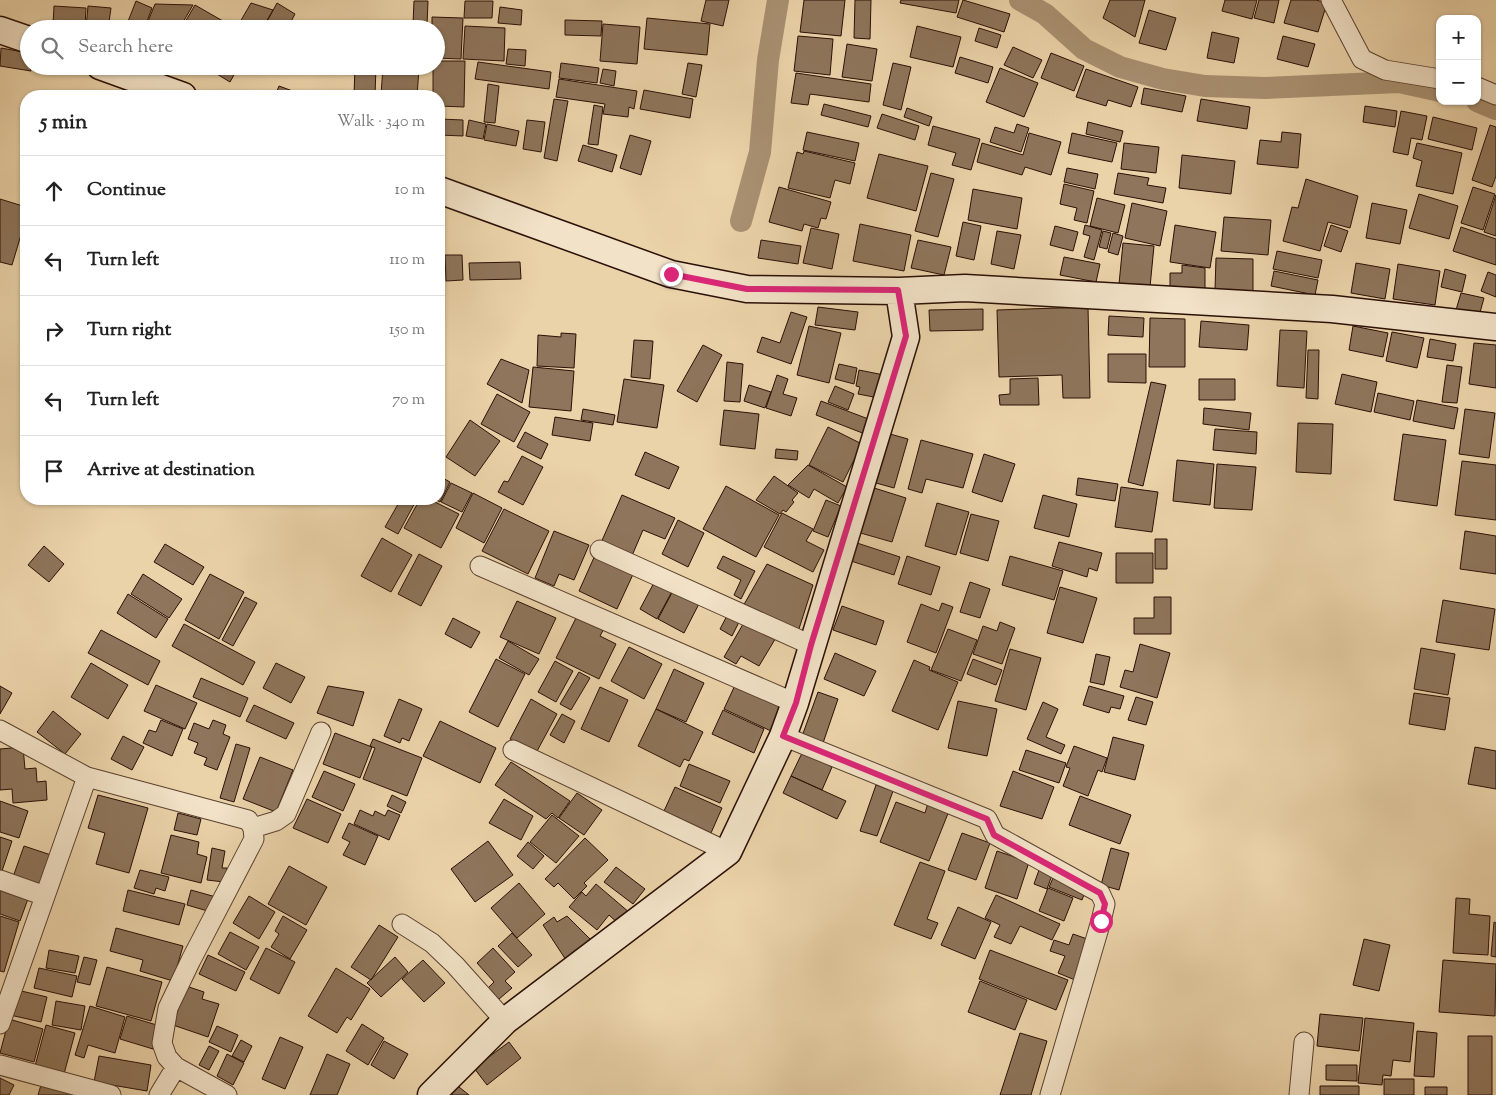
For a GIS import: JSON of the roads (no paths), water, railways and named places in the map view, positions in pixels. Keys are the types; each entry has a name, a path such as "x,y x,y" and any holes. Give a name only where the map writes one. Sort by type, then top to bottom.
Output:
{"main road":[{"path":"0,30 20,37"},
{"path":"125,75 166,90"},
{"path":"445,192 671,274 747,289 898,290 965,288 1332,309 1496,327"},
{"path":"430,1095 505,1021 728,852 783,736 796,703 811,645 906,336 898,290"}],"street":[{"path":"1331,0 1362,59 1385,70 1436,78"},
{"path":"1481,89 1496,96"},
{"path":"600,550 811,645"},
{"path":"480,566 796,703"},
{"path":"0,730 87,777 237,816 248,820 253,828 254,839 168,1008 162,1043 167,1057 176,1066 227,1095"},
{"path":"253,828 276,821 286,814 321,732"},
{"path":"783,736 987,819 994,835 1100,893 1105,904 1101,921 1050,1095"},
{"path":"513,750 728,852"},
{"path":"0,1024 87,777"},
{"path":"0,880 45,896"},
{"path":"402,924 432,943 455,965 505,1021"},
{"path":"1299,1095 1304,1042"},
{"path":"0,1065 111,1095"},
{"path":"159,1095 176,1066"}],"waterway":[{"path":"741,221 760,152 768,60 778,0"},
{"path":"1020,0 1045,14 1084,49 1120,67 1163,79 1205,86 1265,88 1399,82 1436,90"},
{"path":"1481,103 1496,109"}]}
